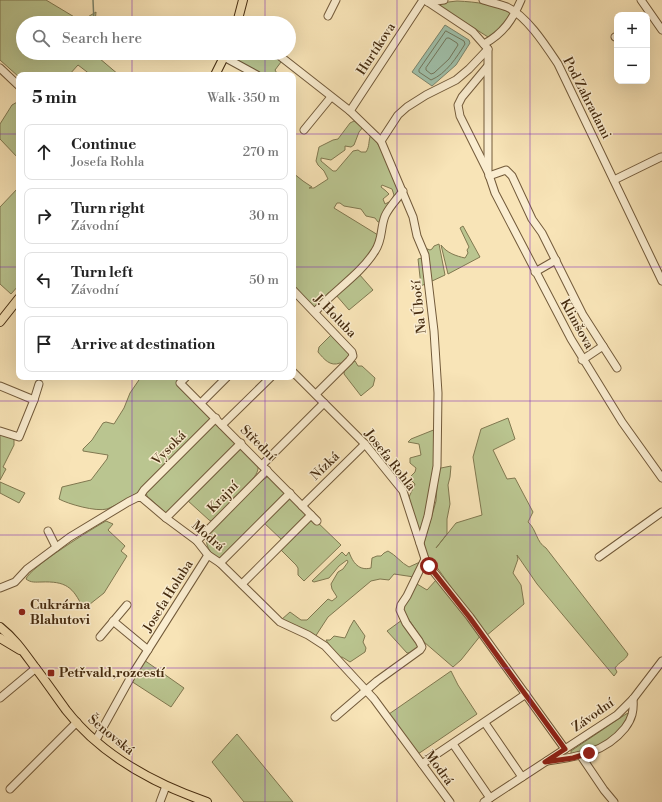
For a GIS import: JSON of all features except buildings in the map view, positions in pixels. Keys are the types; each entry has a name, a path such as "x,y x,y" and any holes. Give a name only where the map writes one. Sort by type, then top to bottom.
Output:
{"main road":[{"path":"239,16 243,0"},
{"path":"216,72 222,60"},
{"path":"0,322 16,302"},
{"path":"0,627 15,639 25,654"},
{"path":"0,638 25,654"},
{"name":"Šenovská","path":"25,654 77,722 96,740 126,763 166,786 207,802"}],"street":[{"path":"328,16 336,0"},
{"path":"425,1 444,0"},
{"path":"483,0 506,7 516,12"},
{"path":"381,141 398,115 407,107 426,95 456,80 469,69 486,47 506,28 522,0"},
{"path":"641,0 647,12"},
{"path":"425,1 473,32 486,47"},
{"name":"Hurtíkova","path":"350,112 425,1"},
{"name":"Pod Zahradami","path":"516,12 536,34 558,64 662,281"},
{"path":"650,17 662,30"},
{"name":"Klimšova","path":"486,47 489,79 488,174"},
{"path":"233,60 252,72"},
{"name":"Na Úbočí","path":"285,60 350,112 381,141 403,191 417,236 425,255 434,331 438,393 437,466 428,516 420,543"},
{"name":"Klimšova","path":"487,67 462,97 458,105 460,116 488,174 495,193 582,360 622,422 662,478"},
{"path":"0,68 16,83"},
{"path":"304,130 331,97"},
{"path":"614,180 661,157"},
{"path":"488,174 506,170 512,176 532,219 542,233 583,315 617,368"},
{"path":"315,312 368,262 381,240 384,218 403,191"},
{"path":"535,272 556,260"},
{"name":"J. Holuba","path":"296,293 352,352 353,356 316,394"},
{"path":"582,360 603,346"},
{"name":"Josefa Rohla","path":"296,375 365,444 403,492 425,559 429,566 470,618 565,749"},
{"name":"Střední","path":"183,380 180,383 318,521"},
{"path":"201,403 224,380"},
{"path":"222,425 268,380"},
{"path":"0,431 19,437 39,384"},
{"path":"0,386 34,400"},
{"path":"265,467 324,403"},
{"name":"Vysoká","path":"140,496 144,490 216,418"},
{"path":"166,518 241,443"},
{"name":"Nízká","path":"302,506 365,444"},
{"name":"Krajní","path":"197,541 265,467"},
{"path":"220,562 290,493"},
{"path":"0,588 15,582 28,569 56,547 140,496"},
{"name":"Modrá","path":"140,496 197,541 208,555 220,562 280,622 308,635 325,646 366,690 396,727 450,802"},
{"path":"599,557 662,512"},
{"path":"242,584 311,515"},
{"path":"48,531 56,547"},
{"name":"Josefa Holuba","path":"96,740 132,675 208,555"},
{"path":"335,717 366,690 422,647 406,623 400,610 401,605 425,559"},
{"path":"100,637 127,605"},
{"name":"Josefa Holuba","path":"113,621 148,650"},
{"name":"Závodní","path":"487,800 617,715 633,699 662,661"},
{"path":"0,698 36,668"},
{"path":"422,764 526,694"},
{"name":"Závodní","path":"545,762 581,756 601,748 619,735 632,718 634,710 633,699"},
{"path":"10,789 77,722"},
{"path":"485,723 522,777"},
{"path":"453,744 487,800"},
{"path":"581,756 614,802"},
{"path":"160,802 166,786"}],"green space":[{"path":"0,0 46,0 73,16 16,16 16,60 101,60 115,72 87,72 78,65 72,72 16,72 16,74 0,60"},
{"path":"457,1 486,4 512,14 504,27 488,37 441,7 440,3"},
{"path":"96,12 96,16 89,16"},
{"path":"238,60 279,60 281,62 275,70 276,72 258,72"},
{"path":"16,103 16,156 0,139 0,124 12,105"},
{"path":"354,121 363,127 359,132 354,145 351,147 345,146 345,150 331,160 321,158 321,161 333,171 336,171 353,151 358,150 361,152 366,152 371,134 383,154 398,191 382,222 378,222 375,218 366,216 361,209 344,206 337,203 334,208 378,235 378,237 369,256 333,292 328,293 327,297 315,307 312,306 296,290 296,175 312,187 309,188 314,188 328,179 316,161 319,147 338,139 350,123","holes":["382,185 392,189 394,195 391,201 385,204 383,199 389,194 381,187"]},
{"path":"16,190 16,288 11,294 0,284 0,207"},
{"path":"463,226 480,257 448,274 441,245 452,254 465,258 469,247 460,228"},
{"path":"439,244 445,275 430,282 425,248 430,250"},
{"path":"422,258 427,283 421,286 418,259"},
{"path":"359,274 373,290 349,310 336,295"},
{"path":"332,334 351,355 342,364 330,363 318,352 319,347"},
{"path":"355,361 358,366 362,366 375,378 373,386 361,396 344,374 346,368"},
{"path":"139,380 179,380 211,420 138,493 115,506 102,510 75,505 59,499 62,487 91,480 107,459 108,455 83,451 83,449 92,440 103,423 106,422 114,424 124,408 130,393"},
{"path":"508,418 515,439 493,450 507,479 515,478 533,512 528,522 540,543 546,548 628,654 626,658 615,668 617,672 614,676 537,584 517,555 518,559 513,573 521,585 524,604 486,636 431,559 428,558 424,543 436,501 438,471 441,468 451,466 448,485 450,504 447,519 447,534 436,548 456,523 482,515 473,457 481,429"},
{"path":"215,423 237,444 169,513 166,513 147,496 146,492"},
{"path":"436,429 435,463 431,490 420,536 411,509 409,497 415,484 409,478 415,472 416,468 410,463 410,458 421,455 419,444 408,442 411,439"},
{"path":"0,432 14,437 14,445 3,467 6,469 0,480"},
{"path":"240,449 258,466 258,470 249,484 232,499 229,495 226,497 230,502 211,521 187,500"},
{"path":"269,476 287,492 219,561 208,548 206,541 207,533 258,483"},
{"path":"0,482 25,493 19,503 0,493"},
{"path":"288,497 308,515 283,541 262,521"},
{"path":"313,518 341,545 304,581 298,575 298,568 296,565 280,549"},
{"path":"106,521 113,524 108,530 125,546 121,551 127,556 104,593 85,608 83,608 72,590 63,584 34,582 26,579 38,566 49,558"},
{"path":"388,551 409,567 420,562 414,577 394,574 389,580 380,579 371,581 328,617 315,637 281,620 290,612 301,620 307,620 328,599 332,601 337,597 331,584 338,572 343,569 348,562 347,560 339,566 329,578 314,582 312,581 342,552 346,556 349,552 352,560 357,565 367,569 371,568 372,558 381,556"},
{"path":"437,579 481,635 461,660 453,667 424,642 403,611 404,603 417,584 427,590"},
{"path":"354,620 365,636 363,642 366,648 365,652 350,662 342,657 338,658 326,640 330,640 334,636 345,638"},
{"path":"402,620 419,646 411,653 407,653 387,631"},
{"path":"144,660 184,688 171,707 131,681"},
{"path":"451,671 458,685 477,714 418,754 389,714"},
{"path":"629,713 629,716 624,724 612,737 597,746 571,755 571,751"},
{"path":"237,734 293,802 244,802 212,762"}],"water":[{"path":"445,25 469,40 470,43 456,65 432,86 412,72"}],"waterway":[{"path":"93,0 94,16"}],"place":[{"name":"Cukrárna Blahutovi","path":"22,612"},
{"name":"Petřvald,rozcestí","path":"51,673"}],"route":[{"path":"429,566 470,618 565,749 545,762 573,758 589,753"}]}
